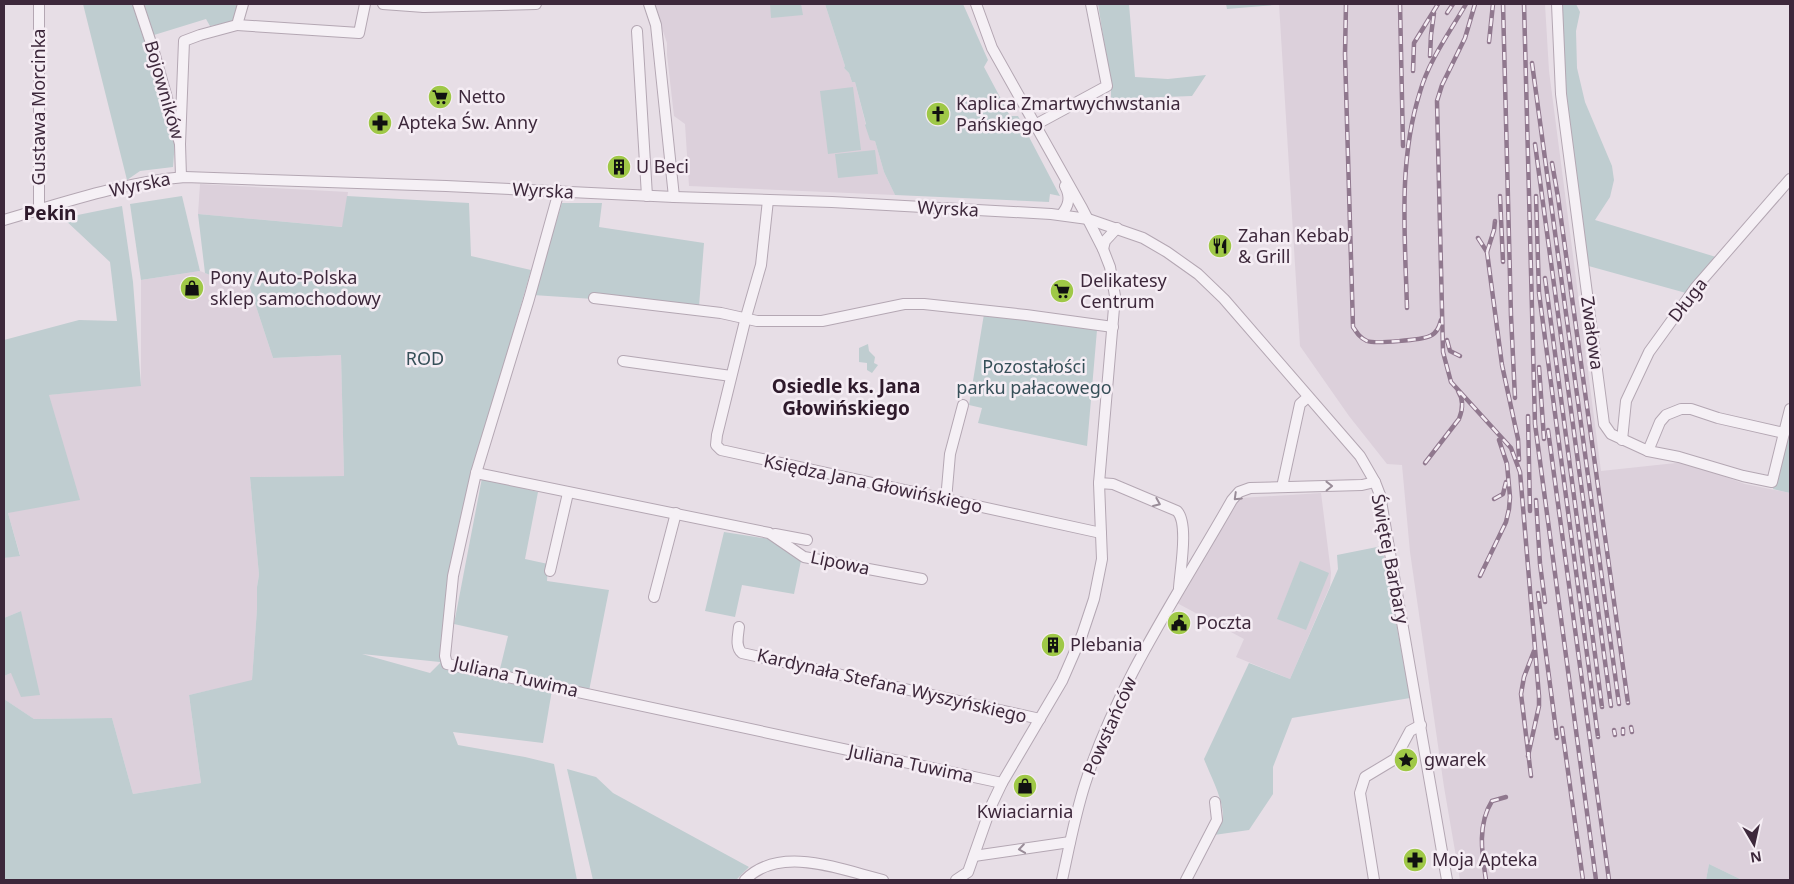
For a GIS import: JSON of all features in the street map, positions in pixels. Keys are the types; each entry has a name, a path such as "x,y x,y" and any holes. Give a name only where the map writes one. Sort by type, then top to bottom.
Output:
{"street":[{"name":"Gustawa Morcinka","path":"39,4 39,210"},
{"name":"Bojowników","path":"138,4 180,144 181,177"},
{"path":"237,25 243,4"},
{"path":"180,144 184,41 237,25 359,33 365,4"},
{"path":"383,4 536,4"},
{"path":"649,4 656,26 674,197"},
{"path":"976,4 992,48 1049,149 1049,158 1068,192 1067,208 1061,215"},
{"path":"1035,125 1107,86 1091,4"},
{"name":"Zwałowa","path":"1557,4 1562,94 1604,424 1611,434 1648,450 1772,482 1784,433"},
{"path":"637,31 647,196"},
{"name":"Kardynała Stefana Wyszyńskiego","path":"956,880 968,872 992,804 1002,783 1062,681 1082,635 1094,599 1102,559 1099,483 1113,327 1114,284 1103,249 1049,149"},
{"name":"Wyrska","path":"4,220 154,181 181,177 276,179 647,196 832,202 1061,215 1088,219"},
{"name":"Długa","path":"1622,440 1626,400 1649,352 1696,287 1790,179"},
{"name":"Juliana Tuwima","path":"559,191 529,300 476,473 453,576 445,656 448,664 1002,783"},
{"name":"Księdza Jana Głowińskiego","path":"768,200 761,265 731,376 716,445 721,450 1101,533"},
{"name":"Świętej Barbary","path":"1088,219 1143,238 1198,274 1224,299 1360,456 1375,482 1381,502 1447,880"},
{"path":"1103,249 1104,241 1117,228"},
{"path":"594,298 721,312 757,321 822,321 904,304 924,304 1113,327"},
{"path":"623,362 731,376"},
{"path":"1282,487 1300,404 1308,397"},
{"path":"946,500 950,454 963,405"},
{"path":"1648,450 1660,422 1666,415 1681,408 1784,433 1790,409"},
{"name":"Lipowa","path":"476,473 769,533 804,557 922,580"},
{"name":"Powstańców","path":"1062,880 1084,784 1104,731 1150,638 1232,500 1239,492 1250,488 1362,485 1375,482"},
{"path":"1099,483 1112,484 1177,511 1180,514 1183,533 1178,591"},
{"path":"550,570 568,493"},
{"path":"654,597 676,513"},
{"path":"769,533 807,540"},
{"name":"Kardynała Stefana Wyszyńskiego","path":"739,627 738,650 742,653 1040,719"},
{"path":"1374,880 1360,793 1365,778 1395,759 1410,731 1421,725"},
{"path":"1186,880 1217,820 1216,802"},
{"path":"974,856 1070,842"},
{"path":"745,880 750,875 766,867 792,861 811,863 883,880"}],"shaded area":[{"path":"654,4 825,4 845,66 844,68 849,73 852,82 855,82 866,125 875,141 884,172 895,195 689,186 685,124 674,116 667,43"},
{"path":"1279,4 1545,4 1549,71 1601,471 1685,462 1745,484 1790,493 1790,880 1742,880 1709,864 1706,880 1460,880 1444,787 1410,552 1402,465 1387,464 1349,416 1300,346"},
{"path":"200,184 348,192 343,227 198,214"},
{"path":"200,271 233,284 249,285 273,358 341,355 344,476 250,477 259,575 252,681 189,695 201,783 133,794 112,718 34,719 4,699 4,676 11,673 21,611 4,618 4,558 20,555 8,513 49,395 141,385 141,280"},
{"path":"1321,493 1331,573 1330,586 1290,679 1236,657 1244,639 1177,603 1240,498"}],"green space":[{"path":"83,4 133,4 175,141 173,167 140,171 127,180"},
{"path":"144,4 237,4 233,22 210,26 206,19 154,35"},
{"path":"770,4 801,4 803,15 771,18"},
{"path":"825,4 963,4 988,60 984,67 1010,116 1018,116 1060,196 1050,194 1049,202 895,195 884,172 875,141 870,140 855,82 852,82 849,73 844,68 845,66"},
{"path":"1098,4 1129,4 1135,77 1168,79 1206,75 1192,96 1111,99 1111,87"},
{"path":"1226,4 1275,4 1227,9"},
{"path":"1561,4 1576,4 1580,12 1576,31 1577,68 1585,102 1612,166 1614,180 1610,197 1595,220 1716,257 1686,293 1585,265 1566,90"},
{"path":"853,87 861,150 828,154 820,91"},
{"path":"875,150 878,174 838,178 835,154"},
{"path":"182,196 200,271 141,280 130,204"},
{"name":"ROD","path":"347,196 469,203 471,256 531,270 473,473 441,662 552,690 543,743 453,732 458,745 554,764 577,880 4,880 4,699 34,719 112,718 133,794 201,783 189,695 252,680 259,575 250,477 344,476 341,355 273,358 249,285 233,284 205,273 198,214 342,227","holes":["362,654 440,662 430,673"]},
{"path":"562,203 602,203 599,227 704,243 699,306 533,295"},
{"path":"122,206 133,282 141,386 49,395 80,500 8,513 20,556 4,558 4,340 79,320 117,321 110,262 63,218"},
{"name":"Pozostałości parku pałacowego","path":"984,314 1097,330 1087,446 978,423 982,408 969,405"},
{"path":"868,344 869,351 875,357 874,363 878,365 872,373 867,370 867,363 859,362 859,348"},
{"path":"1790,422 1790,493 1773,489"},
{"path":"482,478 538,492 525,559 548,564 547,581 609,590 589,691 499,673 508,636 454,624"},
{"path":"724,532 789,542 801,561 794,594 742,585 735,617 705,611"},
{"path":"1382,546 1410,698 1292,718 1273,767 1273,794 1249,830 1214,835 1222,821 1222,807 1204,759 1249,663 1290,679 1338,569 1337,555"},
{"path":"1300,561 1329,573 1306,630 1277,619"},
{"path":"21,611 40,695 21,697 11,673 4,676 4,618"},
{"path":"567,769 596,777 613,793 749,867 736,880 593,880"},
{"path":"1709,864 1742,880 1706,880"}],"railway":[{"path":"1346,4 1345,54 1353,327 1367,341 1398,341 1430,336 1436,331 1441,320"},
{"path":"1400,4 1403,146"},
{"path":"1413,71 1414,43 1438,4"},
{"path":"1447,13 1453,4"},
{"path":"1407,308 1404,226 1408,145 1413,118 1429,69 1440,46 1466,4"},
{"path":"1475,4 1465,38 1442,85 1437,101 1443,352 1451,382 1511,448 1520,472 1539,696 1539,706 1528,756"},
{"path":"1489,42 1493,4"},
{"path":"1503,4 1511,316 1515,398"},
{"path":"1524,4 1535,424 1596,880"},
{"path":"1430,56 1434,13"},
{"path":"1532,63 1619,704"},
{"path":"1535,144 1611,706"},
{"path":"1552,163 1628,703"},
{"path":"1500,196 1503,262"},
{"path":"1536,196 1539,293 1598,737"},
{"path":"1487,252 1495,221"},
{"path":"1478,238 1487,252 1502,365 1518,439 1519,460"},
{"path":"1545,278 1602,707"},
{"path":"1447,340 1450,351 1460,356"},
{"path":"1539,367 1544,439"},
{"path":"1425,463 1459,419 1462,405 1458,391"},
{"path":"1528,416 1530,511"},
{"path":"1548,430 1609,880"},
{"path":"1480,576 1506,522 1509,509 1510,497 1507,464 1499,440"},
{"path":"1494,499 1503,494 1506,482"},
{"path":"1536,500 1540,564 1545,602"},
{"path":"1538,593 1557,738"},
{"path":"1531,776 1521,694 1524,677 1534,651"},
{"path":"1631,727 1632,732"},
{"path":"1562,728 1583,880"},
{"path":"1623,729 1623,734"},
{"path":"1614,730 1615,735"},
{"path":"1486,880 1482,840 1484,820 1492,801 1506,797"}],"place":[{"name":"Netto","path":"440,97"},
{"name":"Kaplica Zmartwychwstania Pańskiego","path":"938,114"},
{"name":"Apteka Św. Anny","path":"380,123"},
{"name":"U Beci","path":"619,167"},
{"name":"Zahan Kebab & Grill","path":"1220,246"},
{"name":"Pony Auto-Polska sklep samochodowy","path":"192,288"},
{"name":"Delikatesy Centrum","path":"1062,291"},
{"name":"Poczta","path":"1179,623"},
{"name":"Plebania","path":"1053,645"},
{"name":"gwarek","path":"1406,760"},
{"name":"Kwiaciarnia","path":"1025,786"},
{"name":"Moja Apteka","path":"1415,860"}],"district":[{"name":"Pekin","path":"50,213"},
{"name":"Osiedle ks. Jana Głowińskiego","path":"846,397"}]}
